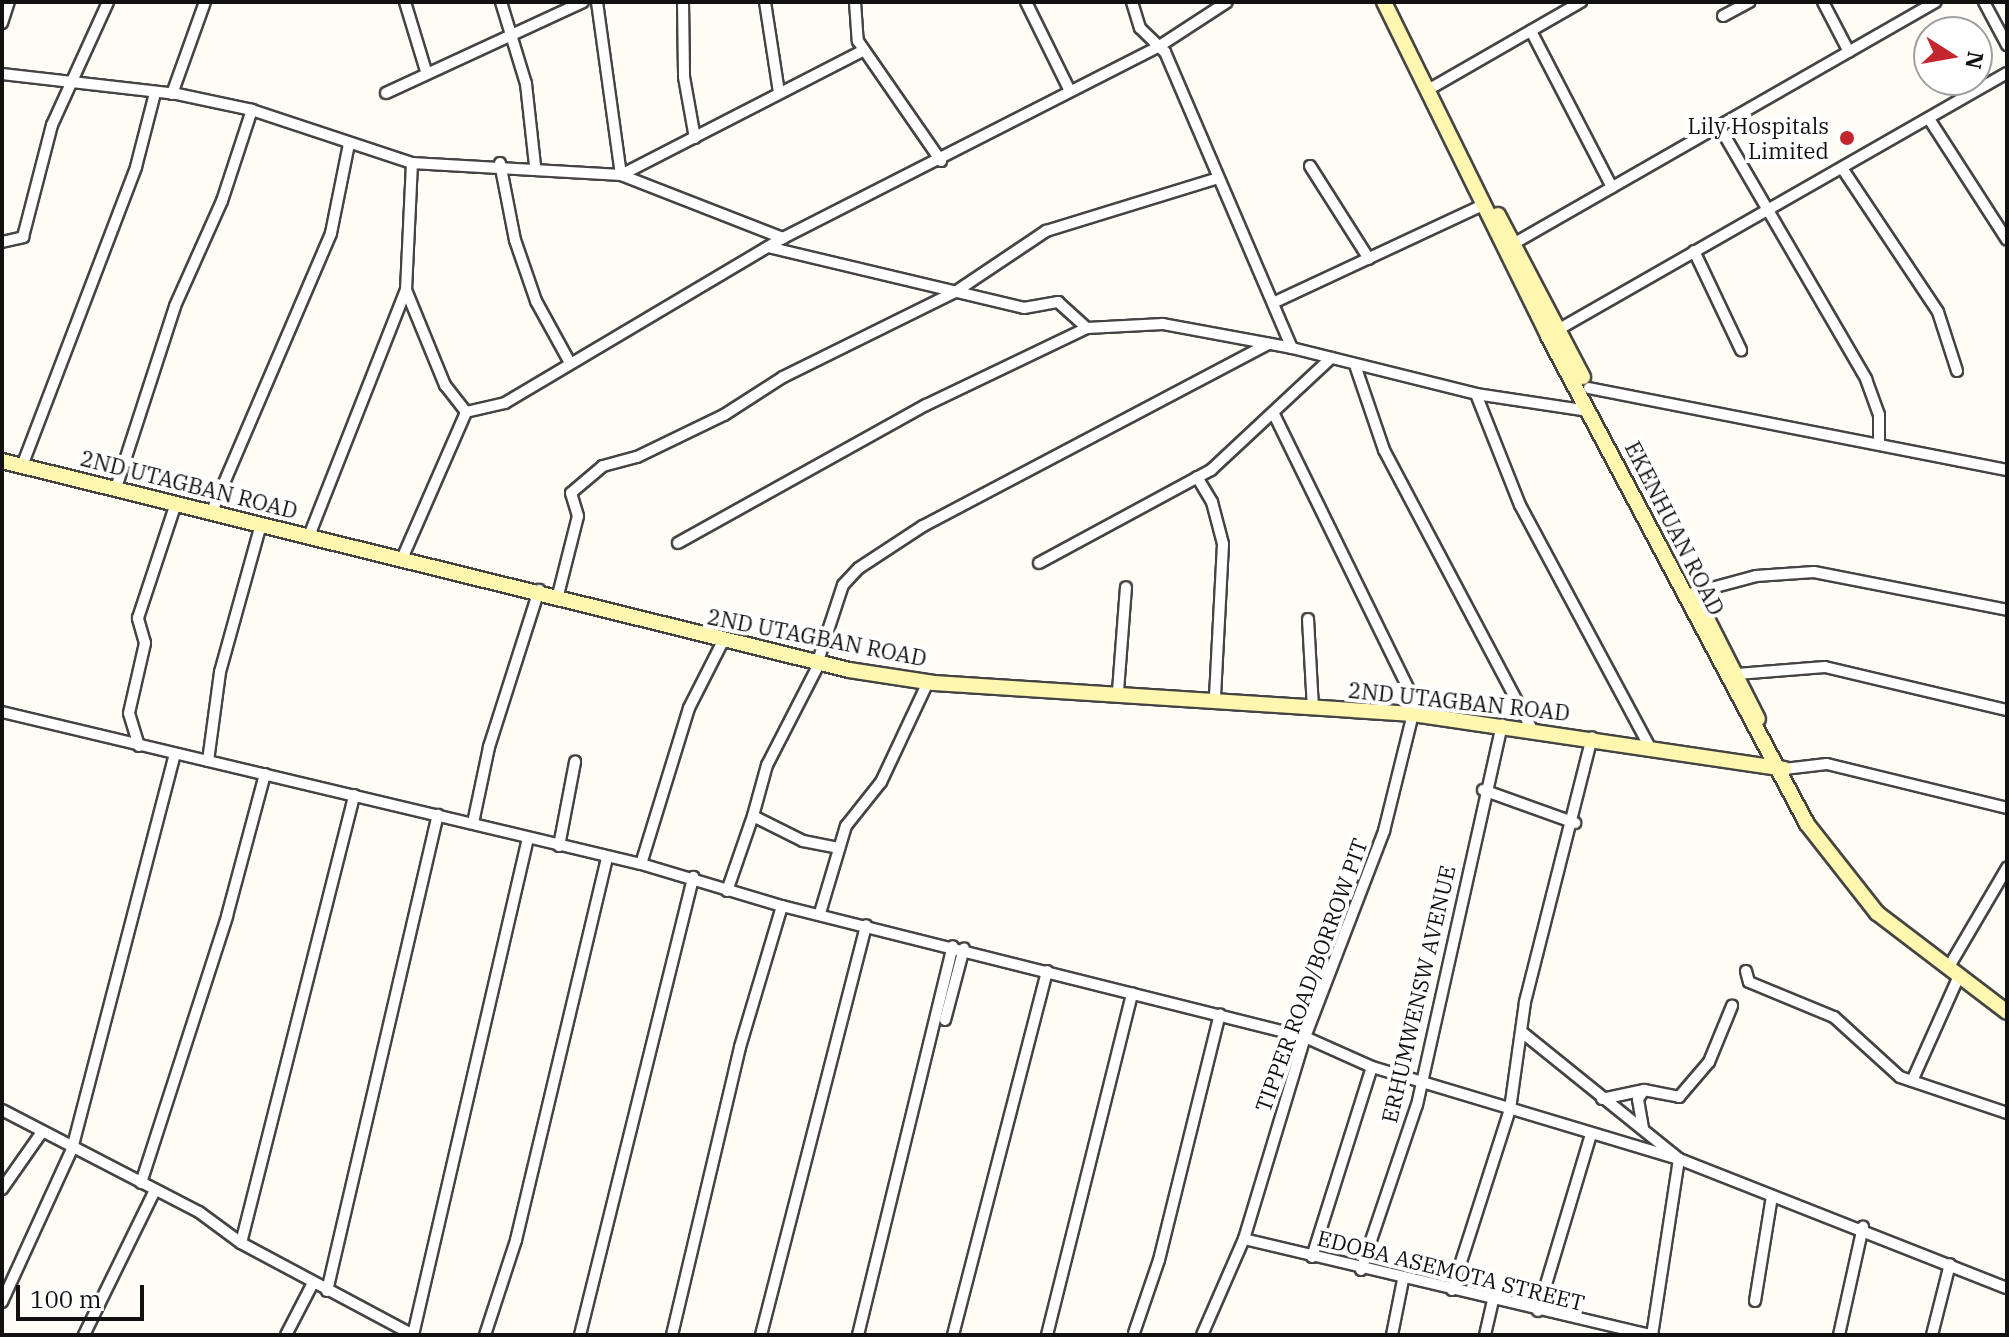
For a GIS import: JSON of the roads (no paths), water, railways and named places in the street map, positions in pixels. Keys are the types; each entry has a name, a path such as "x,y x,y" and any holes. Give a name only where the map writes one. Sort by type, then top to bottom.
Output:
{"main road":[{"name":"EKENHUAN ROAD","path":"1384,2 1483,205 1780,770 1831,860 1877,913 1958,978 2007,1012"},
{"name":"EKENHUAN ROAD","path":"1392,2 1513,244 1552,333 1589,388 1737,674 1780,770 1836,855 1882,907 1950,965 2007,1003"},
{"name":"2ND UTAGBAN ROAD","path":"2,461 212,511 401,561 539,590 722,643 928,682 1118,691 1413,714 1502,724 1533,732 1592,737 1780,770"}],"street":[{"path":"2,23 9,2"},
{"path":"2,242 23,237 52,125 75,86 108,2"},
{"path":"172,94 205,2"},
{"path":"405,2 426,71"},
{"path":"501,2 526,84 535,166"},
{"path":"386,93 426,71 583,2"},
{"path":"597,2 621,175"},
{"path":"683,2 684,77 695,138"},
{"path":"765,2 779,92"},
{"path":"855,2 864,50 941,161"},
{"path":"1026,2 1069,89"},
{"path":"1132,2 1140,28 1158,47 1215,179 1275,302 1292,348"},
{"path":"466,412 505,403 569,361 783,238 941,161 1069,89 1158,47 1227,2"},
{"path":"1433,87 1581,2"},
{"path":"1723,16 1749,2"},
{"path":"1823,2 1849,52"},
{"path":"1513,244 1936,2"},
{"path":"1984,2 2007,45"},
{"path":"1531,31 1612,187"},
{"path":"621,175 864,50"},
{"path":"1552,333 1694,251 1771,213 1931,122 2007,73"},
{"path":"2,74 75,86 172,94 252,110 298,120 349,144 412,163 500,163 621,175 783,238"},
{"path":"22,466 136,167 155,93"},
{"path":"116,488 175,306 222,201 252,110"},
{"path":"1931,122 2007,240"},
{"path":"1719,126 1866,379 1879,415 1879,444"},
{"path":"212,511 331,233 349,144"},
{"path":"309,536 406,290 412,163"},
{"path":"500,163 528,277 569,361"},
{"path":"1310,166 1369,259"},
{"path":"1844,171 1938,312 1957,371"},
{"path":"558,595 578,516 571,493 603,466 637,457 724,415 916,306 955,292 1046,231 1215,179"},
{"path":"1275,302 1483,205"},
{"path":"768,247 1024,308 1058,302 1087,328"},
{"path":"1694,251 1741,350"},
{"path":"406,290 445,385 466,412"},
{"path":"678,543 926,405 1087,328 1163,324 1292,348 1356,368 1476,394 1591,411"},
{"path":"727,891 767,765 819,661 843,585 859,568 923,526 1268,344"},
{"path":"1039,563 1197,477 1274,414 1331,358"},
{"path":"1356,368 1384,450 1533,732"},
{"path":"1589,388 2007,470"},
{"path":"1476,394 1520,505 1649,746"},
{"path":"401,561 466,412"},
{"path":"1274,414 1413,698 1413,714"},
{"path":"1197,477 1223,544 1215,699"},
{"path":"139,746 129,713 145,643 138,618 176,503"},
{"path":"208,761 220,672 261,524"},
{"path":"1693,593 1756,576 1814,572 2007,610"},
{"path":"1118,691 1126,587"},
{"path":"473,823 489,747 539,590"},
{"path":"1308,619 1313,708"},
{"path":"641,864 689,708 722,643"},
{"path":"1737,674 1825,667 2007,710"},
{"path":"820,913 852,814 901,748 928,682"},
{"path":"2,712 473,823 607,859 641,864 782,906 959,947 1305,1037 1372,1067 1679,1159 1772,1196 1863,1227 2007,1288"},
{"name":"TIPPER ROAD/BORROW PIT","path":"1202,1335 1244,1239 1305,1037 1384,831 1413,714"},
{"name":"ERHUMWENSW AVENUE","path":"1361,1270 1422,1080 1483,790 1502,724"},
{"path":"1452,1290 1510,1109 1525,1002 1575,823 1592,737"},
{"path":"2,1302 72,1149 175,754"},
{"path":"559,846 575,762"},
{"path":"1780,770 1827,764 2007,808"},
{"path":"141,1183 227,916 265,774"},
{"path":"1483,790 1575,823"},
{"path":"241,1243 354,795"},
{"path":"327,1291 438,815"},
{"path":"753,816 803,841 839,848"},
{"path":"2,1110 155,1190 391,1330 413,1335 528,838"},
{"path":"485,1335 516,1240 607,859"},
{"path":"1950,965 2007,868"},
{"path":"580,1335 693,877"},
{"path":"672,1335 740,1047 782,906"},
{"path":"761,1335 866,925"},
{"path":"861,1335 959,947"},
{"path":"954,1335 1047,971"},
{"path":"1746,971 1749,982 1834,1017 1874,1059 1912,1081 2007,1113"},
{"path":"1912,1081 1958,978"},
{"path":"1047,1335 1132,993"},
{"path":"1602,1099 1644,1090 1679,1097 1696,1084 1732,1006"},
{"path":"1134,1333 1159,1260 1220,1014"},
{"path":"1523,1033 1679,1159"},
{"path":"1312,1257 1372,1067"},
{"path":"1643,1128 1638,1099 1644,1090"},
{"path":"2,1189 42,1132"},
{"path":"1538,1311 1591,1134"},
{"path":"1651,1335 1679,1159"},
{"path":"84,1335 155,1190"},
{"path":"1755,1301 1772,1196"},
{"path":"1839,1335 1863,1227"},
{"name":"EDOBA ASEMOTA STREET","path":"1244,1239 1538,1311 1592,1330 1651,1335"},
{"path":"1932,1335 1950,1264"},
{"path":"1392,1335 1403,1280"},
{"path":"286,1335 313,1283"},
{"path":"1485,1335 1493,1300"}],"place":[{"name":"Lily Hospitals Limited","path":"1847,138"}]}
